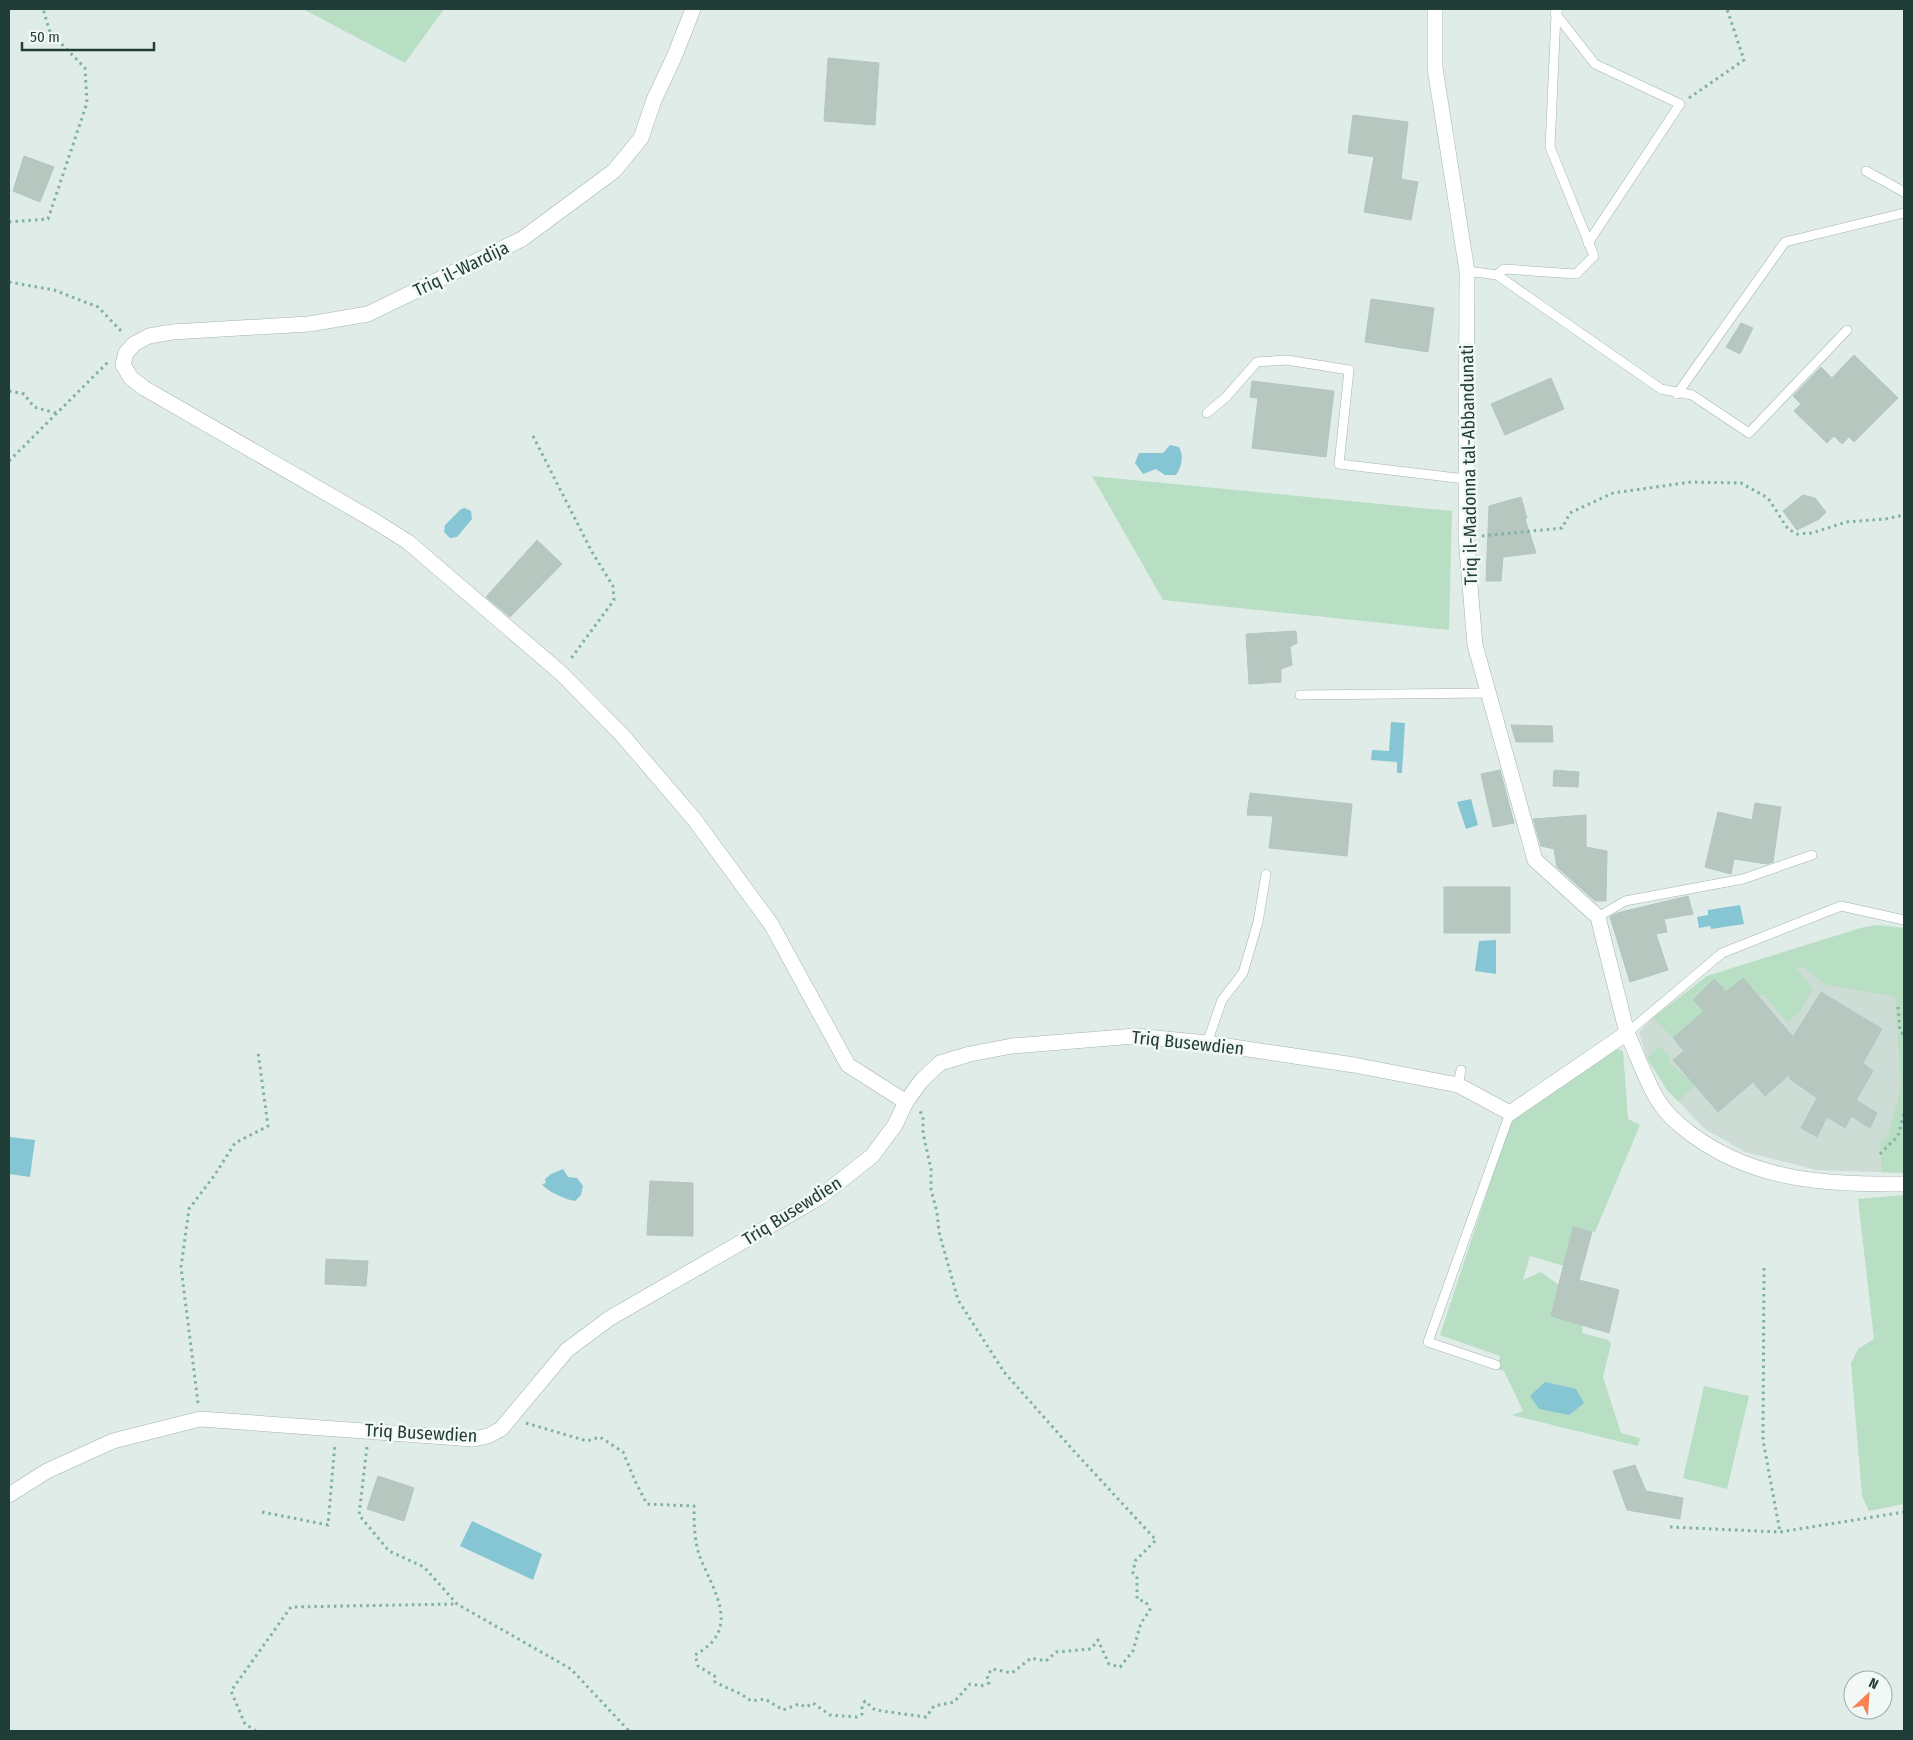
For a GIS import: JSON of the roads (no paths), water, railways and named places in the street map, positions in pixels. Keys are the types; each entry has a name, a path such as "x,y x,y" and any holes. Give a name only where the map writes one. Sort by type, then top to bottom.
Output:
{"street":[{"name":"Triq il-Wardija","path":"693,9 640,138 614,171 522,239 368,314 309,324 172,332 149,336 134,344 126,353 123,365 131,378 144,388 408,542 561,673 622,735 700,826 771,924 848,1065 906,1102"},
{"name":"Triq il-Madonna tal-Abbandunati","path":"1434,9 1435,68 1467,271 1466,537 1475,644 1535,860 1598,917"},
{"path":"1598,917 1627,1033 1659,1102 1682,1126 1710,1148 1747,1165 1789,1177 1851,1185 1904,1184"},
{"path":"1510,1113 1627,1033"},
{"name":"Triq Busewdien","path":"9,1496 47,1472 112,1441 200,1419 473,1439 488,1436 501,1429 567,1350 610,1318 820,1198 872,1156 895,1125 906,1102 921,1081 940,1063 970,1054 1012,1046 1136,1036 1207,1043 1354,1065 1460,1078 1510,1113"}],"lane":[{"path":"1498,275 1504,269 1576,274 1594,256 1550,147 1555,11"},
{"path":"1555,11 1595,64 1680,104 1588,243"},
{"path":"1866,171 1904,192"},
{"path":"1677,394 1785,242 1904,213"},
{"path":"1467,271 1498,275 1661,389 1677,394 1692,395 1749,433 1847,330"},
{"path":"1207,413 1226,397 1257,362 1287,360 1349,370 1339,464 1465,479"},
{"path":"1300,695 1488,694"},
{"path":"1598,917 1625,900 1743,879 1812,855"},
{"path":"1207,1043 1222,1000 1243,973 1258,922 1266,874"},
{"path":"1627,1033 1722,953 1841,906 1904,920"},
{"path":"1496,1365 1428,1342 1510,1113"}],"water":[{"path":"1170,445 1179,447 1182,457 1180,468 1176,475 1165,475 1156,469 1143,474 1135,463 1139,453 1163,453"},
{"path":"465,508 471,511 472,519 457,537 450,538 444,532 445,525 461,509"},
{"path":"1391,722 1405,723 1402,773 1397,773 1397,762 1371,760 1372,750 1389,751"},
{"path":"1471,799 1478,825 1466,829 1457,802"},
{"path":"1740,905 1744,924 1711,929 1710,926 1699,928 1697,917 1708,915 1708,910"},
{"path":"1496,940 1496,974 1475,971 1479,941"},
{"path":"10,1137 35,1140 30,1177 9,1174"},
{"path":"563,1169 568,1177 577,1178 583,1186 581,1195 575,1201 557,1195 542,1184 546,1183 545,1179 551,1174"},
{"path":"1545,1382 1576,1389 1584,1403 1569,1415 1539,1409 1530,1396"},
{"path":"472,1521 542,1554 533,1580 460,1546"}]}
